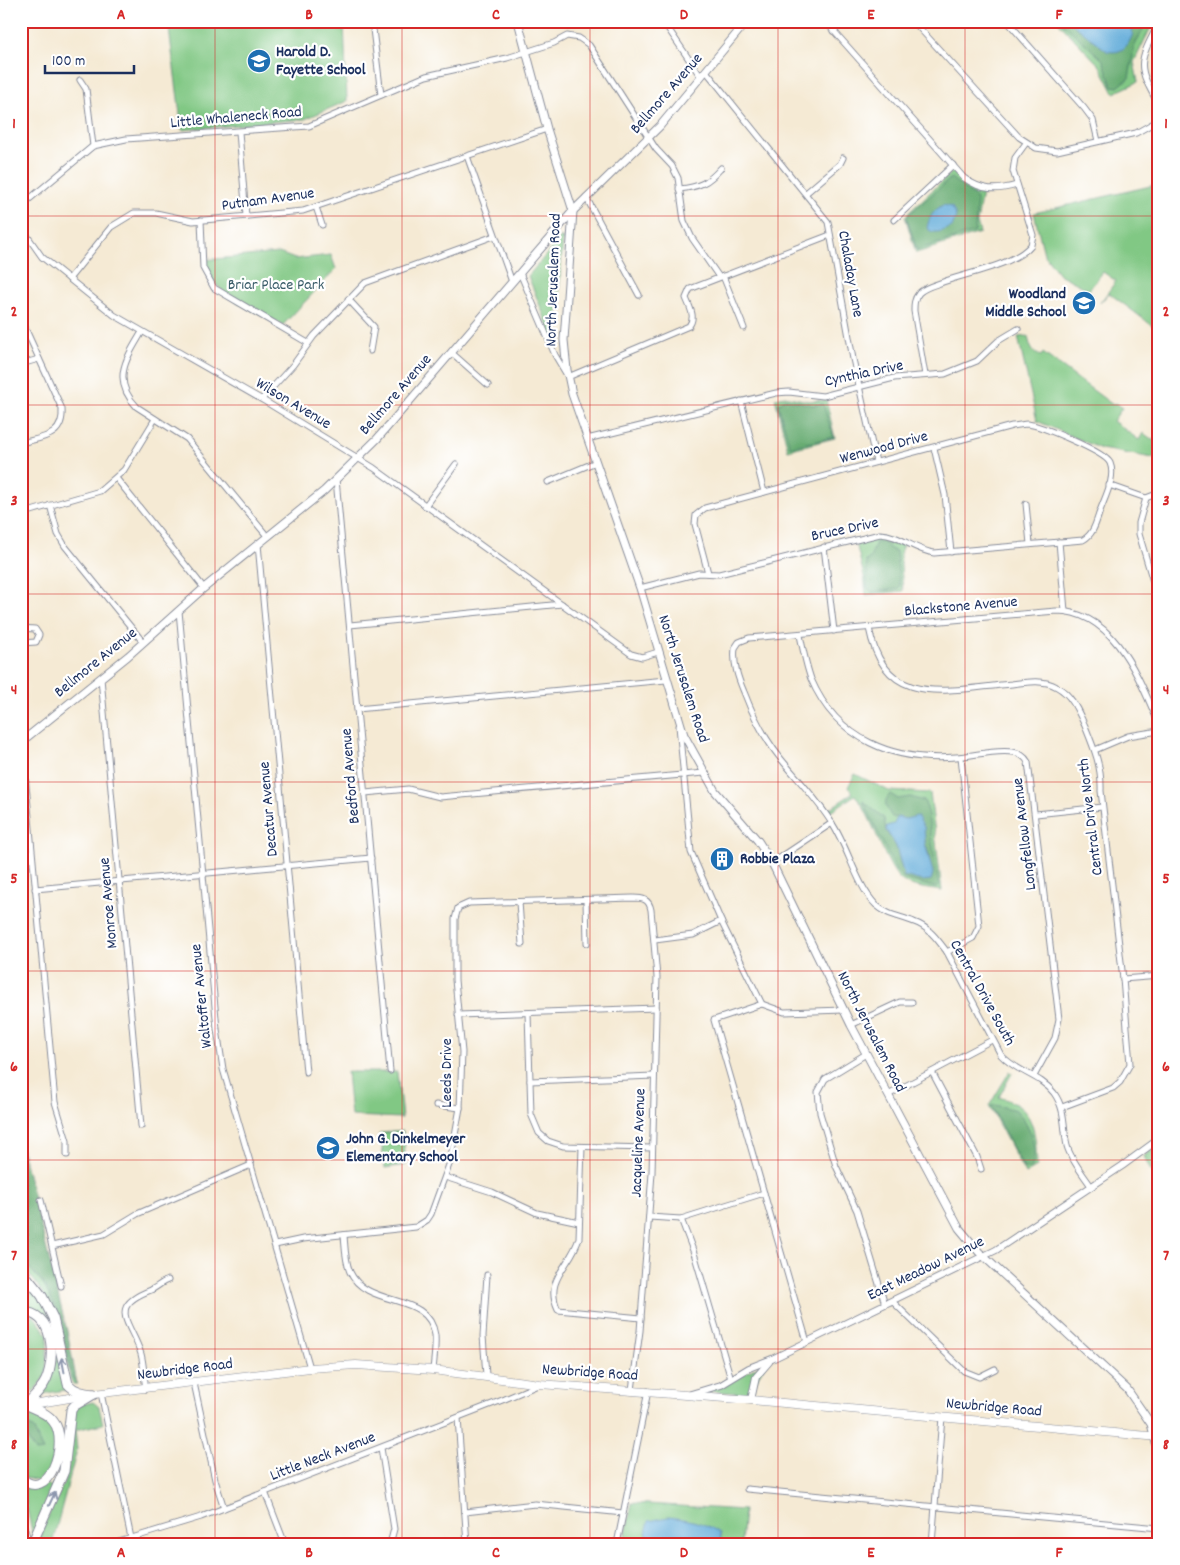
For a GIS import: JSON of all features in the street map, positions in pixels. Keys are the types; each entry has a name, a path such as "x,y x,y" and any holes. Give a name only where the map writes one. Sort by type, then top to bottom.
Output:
{"highway":[{"path":"21,1270 42,1296 53,1318 68,1384 72,1389 98,1394"},
{"path":"21,1312 31,1313 43,1321 48,1329 51,1349 45,1382 24,1405 49,1416 54,1422 60,1437 52,1473 43,1482 30,1484 21,1477"},
{"path":"32,1544 64,1471 71,1410 74,1406 98,1394"},
{"path":"21,1523 27,1544"}],"main road":[{"name":"North Jerusalem Road","path":"518,21 547,129 573,211 564,326 568,377 587,439 640,588 678,718 704,773 772,863 851,1025 959,1228 984,1256 1119,1381 1140,1405 1157,1437 1159,1455"},
{"name":"Bellmore Avenue","path":"22,741 144,642 204,588 336,479 358,458 452,353 573,211 648,136 704,74 747,21"},
{"name":"Newbridge Road","path":"24,1405 310,1368 356,1365 486,1375 540,1384 689,1394 1157,1437"}],"street":[{"path":"372,21 381,95"},
{"name":"Chaladay Lane","path":"663,21 704,74 826,218 859,387 876,462"},
{"path":"825,21 964,178 981,188 996,190 1017,186"},
{"path":"833,31 846,21"},
{"path":"913,21 1026,143 1036,148 1057,151 1136,133 1159,120"},
{"path":"1007,21 1084,108 1093,120 1098,141"},
{"path":"1158,22 1144,51 1141,65 1145,80 1159,105"},
{"name":"Little Whaleneck Road","path":"22,205 93,146 126,139 309,126 426,76 526,52 567,36 579,38 589,45 648,136 672,166 678,178 684,221 692,238 721,277 744,328"},
{"path":"80,80 86,89 93,146"},
{"name":"Putnam Avenue","path":"69,279 111,227 128,216 146,212 182,220 201,220 303,211 547,129"},
{"path":"239,132 246,216"},
{"path":"925,375 914,311 916,298 925,288 1015,258 1026,251 1031,245 1033,235 1013,171 1015,158 1026,143"},
{"path":"467,156 512,282"},
{"path":"806,193 840,164 844,158"},
{"path":"894,220 953,165"},
{"path":"679,189 697,188 721,168"},
{"path":"21,197 22,205"},
{"path":"586,197 639,295"},
{"path":"316,207 322,225"},
{"path":"201,220 203,268 214,288 308,343"},
{"name":"Wilson Avenue","path":"21,226 35,249 114,315 358,458 631,654 642,657 658,652"},
{"path":"520,273 555,355 568,377 688,326 693,315 686,298 687,292 690,289 830,235"},
{"path":"262,400 293,365 308,343 359,287 376,277 494,236"},
{"path":"348,299 374,327 370,351"},
{"path":"21,319 62,409 61,423 54,432 21,443"},
{"name":"Cynthia Drive","path":"587,439 741,401 786,392 823,396 894,378 945,374 970,366 983,357 1005,336 1018,329"},
{"path":"142,332 124,366 123,381 131,400 155,419 187,439 267,536"},
{"path":"452,353 488,385"},
{"path":"21,364 39,359"},
{"path":"741,401 764,492"},
{"path":"21,514 92,494 116,478 130,463 155,419"},
{"name":"Wenwood Drive","path":"708,573 695,524 696,515 705,508 1027,424 1038,426 1105,457 1111,468 1109,485"},
{"path":"934,448 945,495 951,552"},
{"path":"548,482 596,462"},
{"path":"425,506 456,464"},
{"path":"116,478 204,588"},
{"name":"Bedford Avenue","path":"336,479 390,1071"},
{"path":"1109,485 1146,498 1159,493"},
{"name":"Bruce Drive","path":"640,588 683,577 708,573 719,574 880,534 896,536 928,552 951,552 1059,542 1089,537 1093,531 1109,485"},
{"path":"1146,498 1139,523 1139,534 1159,602"},
{"path":"1026,504 1030,544"},
{"path":"50,505 58,534 64,546 144,642"},
{"path":"1059,542 1065,611"},
{"name":"Decatur Avenue","path":"258,544 306,1072"},
{"path":"824,547 834,632"},
{"path":"350,625 563,604"},
{"name":"Waltoffer Avenue","path":"179,610 217,1029 223,1068 310,1368"},
{"name":"Blackstone Avenue","path":"737,673 735,648 743,640 1065,611 1076,612 1092,620 1126,655 1159,724"},
{"path":"21,628 35,629 39,635 36,642 21,643"},
{"name":"Central Drive North","path":"869,628 876,655 884,668 898,681 915,688 939,690 1037,681 1058,687 1076,706 1096,750 1100,770 1102,807 1131,1056 1127,1073 1113,1088 1062,1107"},
{"name":"Longfellow Avenue","path":"800,635 807,667 816,689 831,711 849,730 876,746 895,754 929,759 1009,751 1024,757 1031,770 1059,1019 1055,1038 1034,1076"},
{"name":"Central Drive South","path":"737,673 752,713 767,740 818,801 832,823 875,904 889,914 914,922 927,929 947,952 992,1040 1008,1062 1034,1076 1052,1091 1062,1107 1068,1148 1091,1186"},
{"name":"Monroe Avenue","path":"101,678 141,1126"},
{"path":"357,708 666,680"},
{"path":"678,718 692,852 721,921 762,1004"},
{"path":"1096,750 1128,736 1159,731"},
{"path":"22,741 55,1102 67,1141 68,1155"},
{"path":"947,952 973,938 979,926 961,757"},
{"path":"365,793 408,789 440,797 704,773"},
{"path":"1036,814 1102,807"},
{"path":"772,863 832,823"},
{"path":"35,889 371,858"},
{"name":"Jacqueline Avenue","path":"586,900 645,899 650,903 655,940 656,1008 649,1216 641,1318 632,1390"},
{"path":"522,944 519,902 586,900 587,943"},
{"name":"Leeds Drive","path":"275,1245 303,1238 420,1226 431,1214 445,1177 456,1137 460,1108 462,1067 455,980 455,914 458,908 469,903 519,902"},
{"path":"655,940 693,935 721,921"},
{"path":"1123,979 1159,976"},
{"path":"851,1025 900,1002 912,1002"},
{"path":"807,1342 714,1020 762,1004 784,1012 844,1010"},
{"path":"458,1015 656,1008"},
{"path":"528,1013 531,1114 539,1133 548,1141 557,1145 652,1148"},
{"path":"888,1095 992,1040"},
{"path":"866,1054 825,1079 820,1086 817,1100 836,1166 857,1211 885,1304"},
{"path":"932,1072 977,1157 981,1170"},
{"path":"530,1081 654,1076"},
{"path":"436,1105 460,1108"},
{"name":"East Meadow Avenue","path":"689,1394 713,1388 749,1368 772,1359 984,1256 1159,1139"},
{"path":"582,1147 576,1250 563,1266 555,1282 554,1300 558,1310 641,1318"},
{"path":"52,1246 104,1234 137,1214 251,1165"},
{"path":"445,1177 492,1192 537,1213 579,1222"},
{"path":"649,1216 681,1219 764,1192"},
{"path":"41,1200 61,1286"},
{"path":"681,1219 694,1253 730,1379"},
{"path":"344,1234 348,1266 357,1283 374,1295 397,1300 414,1308 431,1324 435,1338 433,1370"},
{"path":"486,1274 483,1336 486,1375"},
{"path":"146,1389 141,1354 126,1319 125,1310 130,1300 137,1295 168,1280"},
{"path":"892,1301 964,1371 979,1377 995,1370"},
{"path":"751,1400 756,1377 772,1359"},
{"path":"194,1383 215,1480 224,1508"},
{"name":"Little Neck Avenue","path":"112,1544 172,1527 224,1508 458,1418 540,1384"},
{"path":"617,1544 648,1391"},
{"path":"98,1394 131,1538"},
{"path":"932,1544 942,1417"},
{"path":"458,1418 467,1544"},
{"path":"381,1448 394,1530 390,1544"},
{"path":"746,1489 1159,1528"},
{"path":"265,1492 285,1544"},
{"path":"465,1512 535,1504 623,1513"}],"green space":[{"name":"Harold D. Fayette School","path":"168,21 344,21 347,101 305,119 182,130"},
{"path":"1057,21 1144,21 1152,25 1134,62 1138,82 1114,93 1100,66"},
{"path":"1060,21 1069,21 1107,51 1129,21 1139,23 1143,30 1135,45 1129,78 1118,87 1112,86 1103,60"},
{"path":"953,171 970,187 982,192 977,223 980,233 916,253 905,216"},
{"path":"951,178 977,199 975,232 917,250 907,219 908,215"},
{"path":"1159,184 1159,327 1154,327 1109,293 1100,303 1116,281 1103,272 1089,290 1059,274 1044,254 1034,213"},
{"path":"561,237 562,240 563,238 556,338 553,338 528,276"},
{"name":"Briar Place Park","path":"279,253 295,259 331,255 336,269 283,325 246,307 224,293 208,273 204,260"},
{"path":"1028,336 1030,346 1035,353 1041,356 1043,353 1113,405 1115,403 1122,408 1113,421 1139,440 1143,433 1156,442 1159,439 1159,459 1101,449 1037,421 1018,337"},
{"path":"785,396 808,401 826,400 835,438 788,450 775,398"},
{"path":"785,399 813,405 823,404 834,437 790,447 778,404"},
{"path":"880,537 903,544 900,554 903,591 866,595 864,576 856,543"},
{"path":"876,542 885,543 890,549 896,551 900,586 898,589 872,592 867,588 866,561 870,558"},
{"path":"855,774 889,791 930,793 942,891 927,889 905,883 901,880 890,864 868,815 855,795 830,812 829,809 853,793 848,787"},
{"path":"890,794 898,799 910,797 924,801 927,808 939,886 936,888 904,879 896,871 863,801 884,818 886,831 896,846 904,876 930,858 925,843 924,827 906,819 892,817 886,806 886,800"},
{"path":"1010,1071 1012,1073 999,1097 1013,1102 1024,1110 1032,1125 1036,1142 1037,1167 1025,1174 989,1106"},
{"path":"347,1072 397,1072 402,1118 351,1116"},
{"path":"995,1105 1016,1110 1025,1122 1034,1146 1031,1169 1024,1169 991,1106"},
{"path":"403,1131 406,1165 385,1168 380,1133"},
{"path":"1159,1144 1159,1198 1154,1178 1144,1156"},
{"path":"21,1146 68,1335 77,1384 72,1377 60,1317 43,1283 21,1259"},
{"path":"21,1259 43,1283 60,1317 72,1376 77,1384 73,1384 70,1378 63,1344 50,1305 21,1265"},
{"path":"21,1274 46,1307 70,1389 42,1394 49,1383 53,1371 55,1342 45,1318 35,1311 21,1308"},
{"path":"21,1315 34,1316 48,1335 46,1375 34,1391 21,1394"},
{"path":"765,1363 750,1394 709,1391"},
{"path":"93,1402 99,1407 103,1424 75,1430 77,1450 52,1544 39,1544 44,1525 61,1490 67,1472 72,1421 75,1413 79,1405"},
{"path":"30,1414 40,1419 42,1417 47,1418 58,1437 50,1471 37,1481 25,1478 21,1472 21,1416"},
{"path":"22,1423 33,1428 43,1451 35,1452"},
{"path":"56,1478 33,1536 21,1482 34,1488 48,1484 51,1487"},
{"path":"632,1503 744,1510 741,1544 624,1544"}],"water":[{"path":"1069,21 1129,21 1133,33 1124,48 1117,52 1112,52 1107,51"},
{"path":"943,205 952,207 956,216 952,227 939,232 933,232 927,228 929,220 937,209"},
{"path":"917,816 924,827 925,843 933,873 931,880 922,881 904,876 896,846 886,830 887,826 894,824 897,817 906,819"},
{"path":"668,1517 689,1520 708,1526 720,1533 722,1544 653,1543 646,1533 649,1521"}],"place":[{"name":"Harold D. Fayette School","path":"259,61"},
{"name":"Woodland Middle School","path":"1084,303"},
{"name":"Robbie Plaza","path":"722,859"},
{"name":"John G. Dinkelmeyer Elementary School","path":"328,1148"}]}
